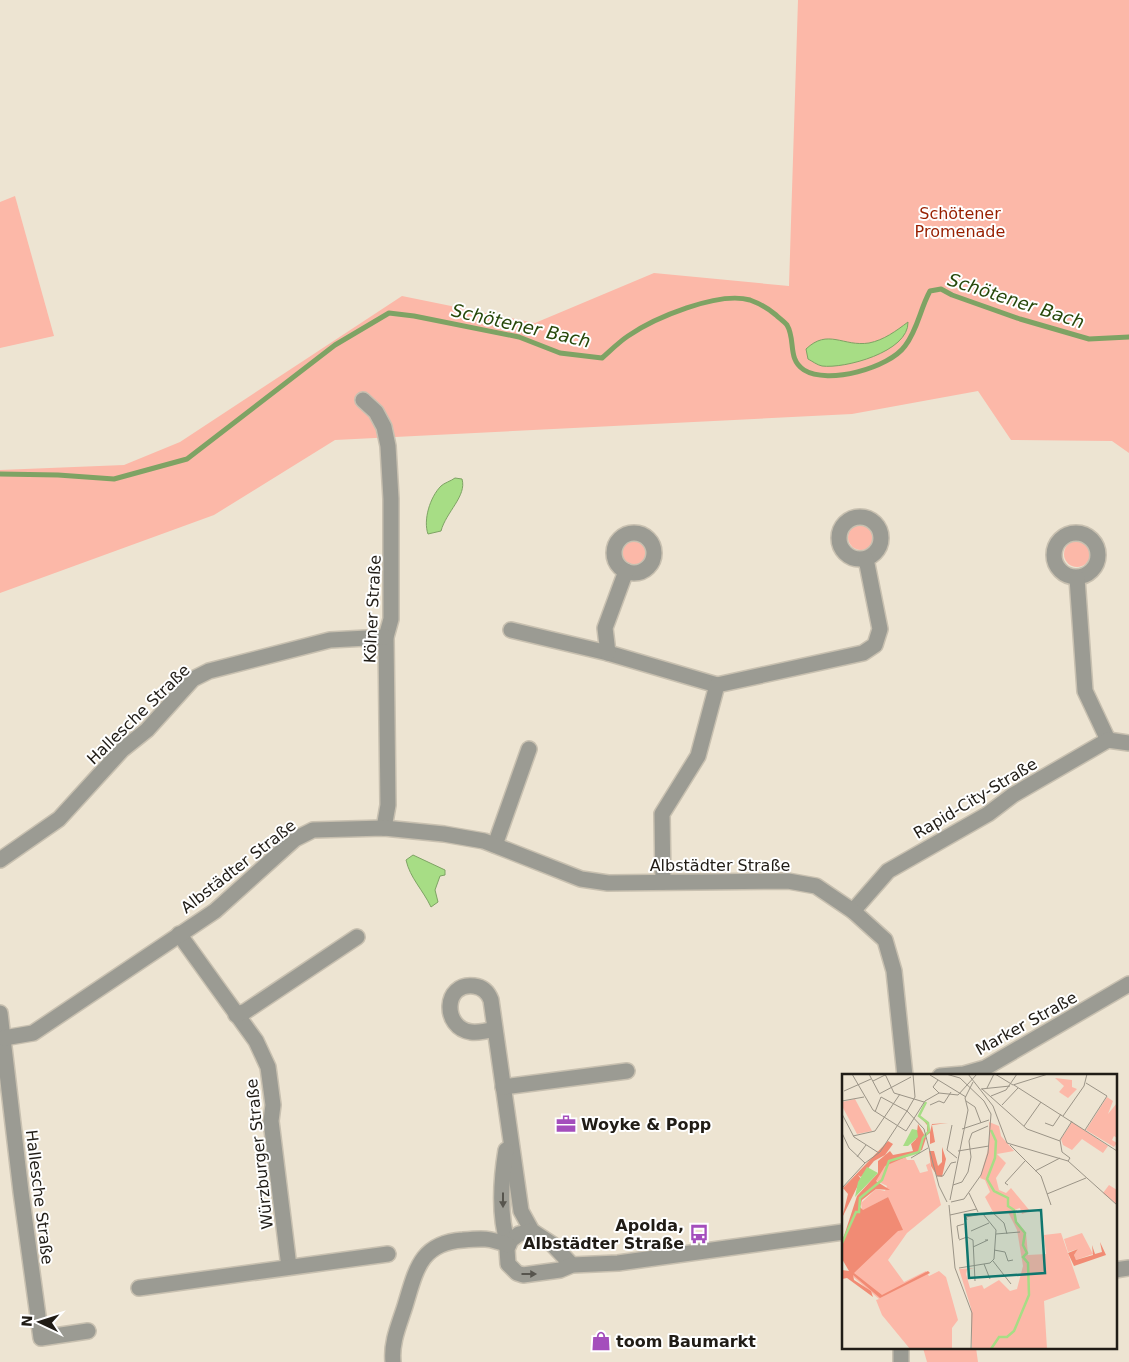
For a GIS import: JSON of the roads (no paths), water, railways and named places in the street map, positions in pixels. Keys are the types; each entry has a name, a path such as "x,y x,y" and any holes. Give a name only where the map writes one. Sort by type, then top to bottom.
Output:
{"street":[{"name":"Kölner Straße","path":"363,400 376,412 384,427 388,446 392,499 391,619 386,637 388,805 384,828"},
{"path":"511,630 608,653 716,686 863,653 874,645 880,629 866,559"},
{"path":"608,653 605,628 626,571"},
{"path":"1076,578 1085,691 1108,740 1129,744"},
{"name":"Hallesche Straße","path":"0,860 59,819 122,750 147,730 193,679 208,671 330,640 386,637"},
{"path":"663,882 662,814 698,756 716,686"},
{"name":"Rapid-City-Straße","path":"853,911 888,871 988,814 1013,794 1108,740"},
{"path":"495,846 528,749"},
{"name":"Albstädter Straße","path":"4,1038 33,1033 215,911 295,839 313,830 384,828 444,834 484,841 581,879 608,883 788,881 816,886 853,911 885,940 894,971 905,1074"},
{"name":"Würzburger Straße","path":"179,934 256,1040 268,1067 273,1105 271,1121 289,1267"},
{"path":"236,1015 246,1011 357,937"},
{"name":"Marker Straße","path":"964,1074 985,1068 1127,989"},
{"name":"Hallesche Straße","path":"0,1013 20,1192 41,1338 88,1331"},
{"path":"495,1029 521,1211 532,1232 552,1244 572,1265"},
{"path":"503,1087 626,1072"},
{"path":"509,1134 503,1176 504,1231 508,1245 506,1256 508,1264 517,1273 523,1275 560,1270 572,1265 618,1264 842,1232"},
{"path":"508,1245 520,1234 532,1232"},
{"path":"393,1362 392,1347 417,1268 431,1248 448,1241 486,1238 508,1245"},
{"path":"139,1288 388,1254"},
{"path":"1116,1270 1129,1268"}],"waterway":[{"name":"Schötener Bach","path":"0,474 58,475 114,479 187,459 335,345 389,313 414,316 519,337 560,353 602,358 628,336 670,314 704,303 737,298 760,304 783,321 790,331 795,360 799,366 815,374 828,376 858,372 886,361 897,354 905,346 913,333 930,291 941,289 952,295 1020,319 1089,339 1129,337"}],"place":[{"name":"Woyke & Popp","path":"566,1124"},
{"name":"Apolda, Albstädter Straße","path":"699,1234"},
{"name":"toom Baumarkt","path":"601,1341"}],"park label":[{"name":"Schötener Promenade","path":"960,222"}]}
